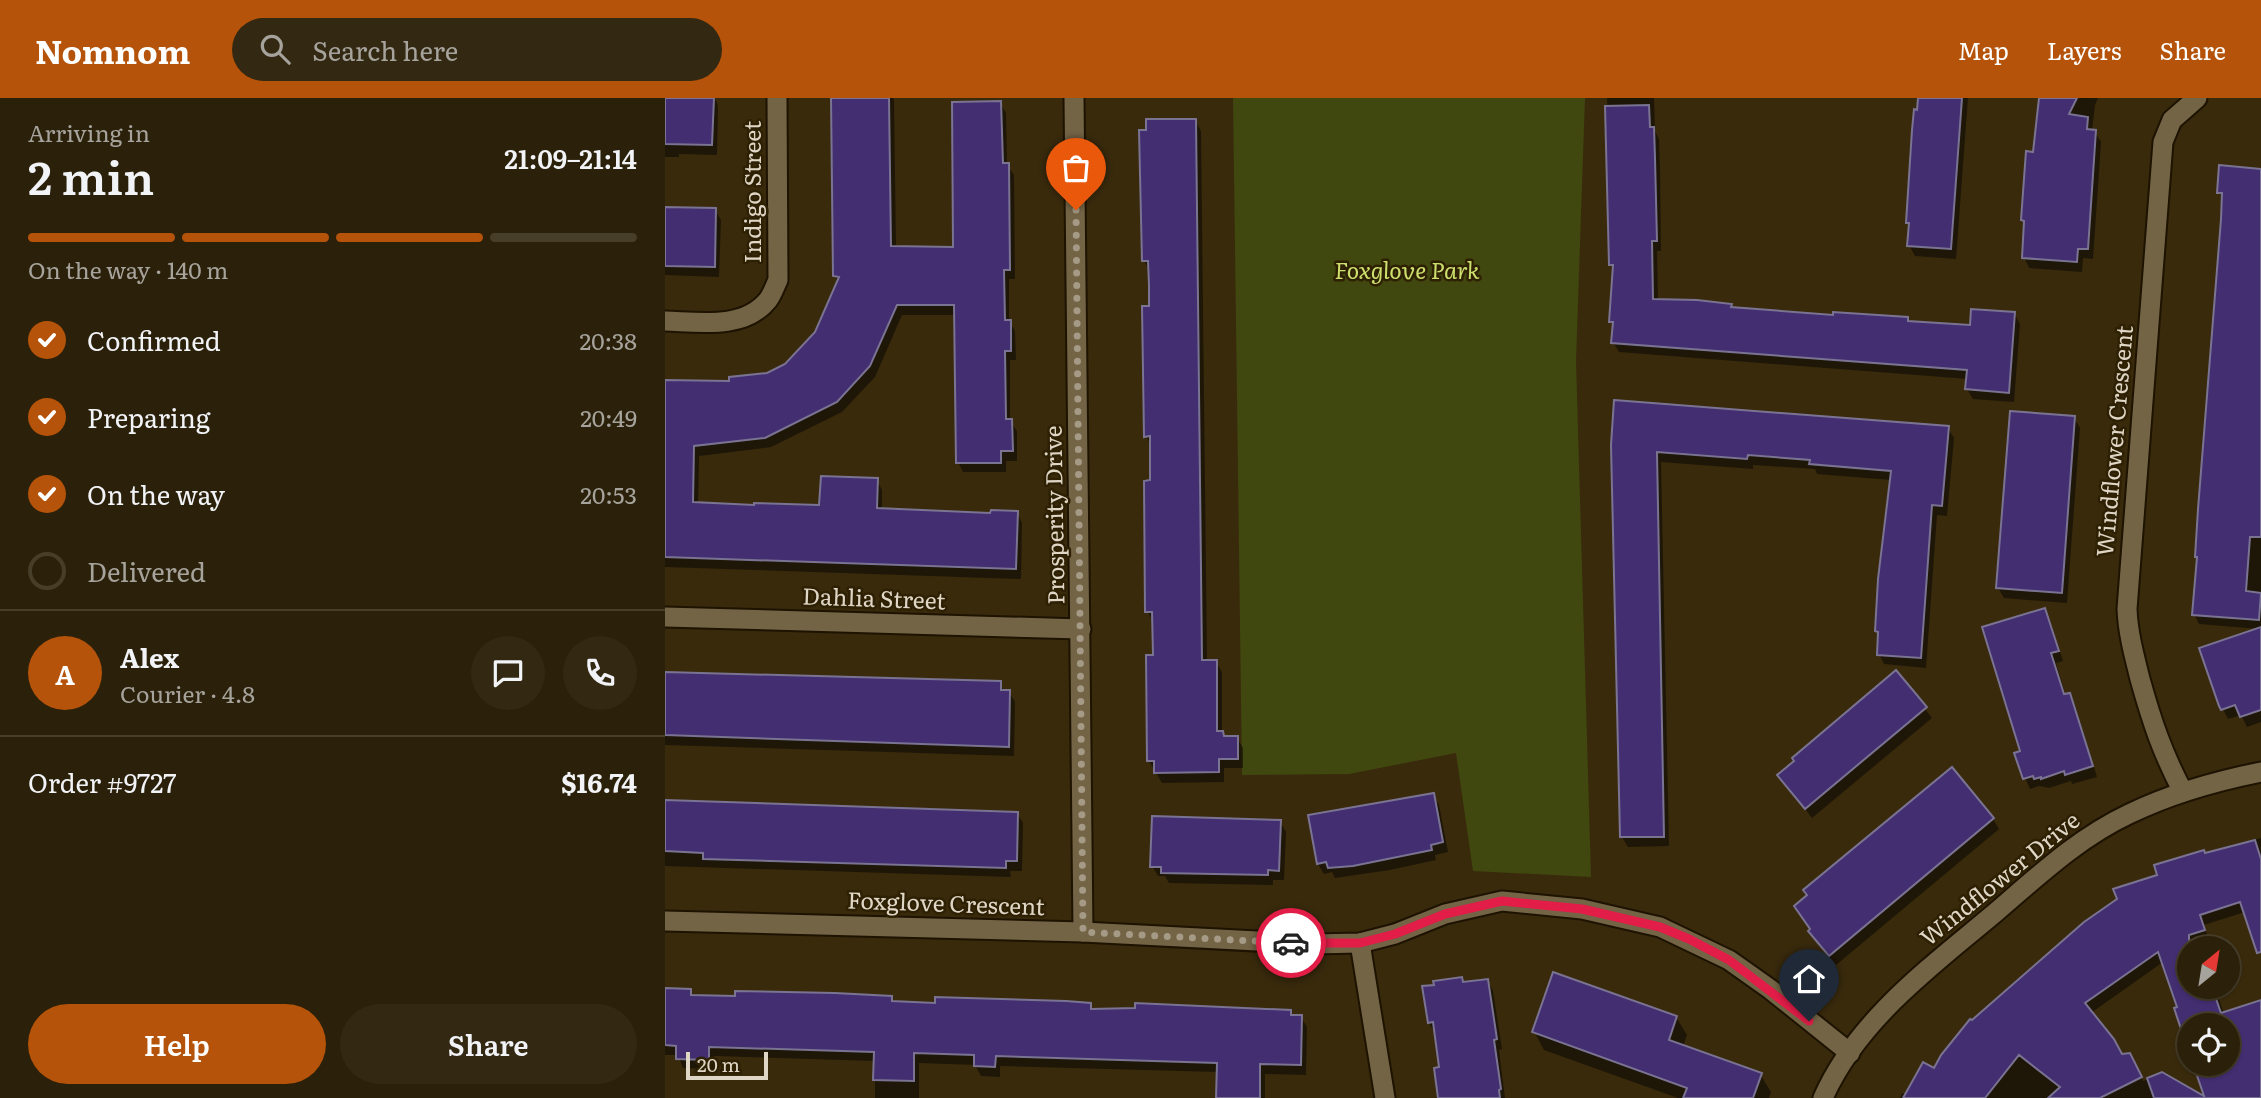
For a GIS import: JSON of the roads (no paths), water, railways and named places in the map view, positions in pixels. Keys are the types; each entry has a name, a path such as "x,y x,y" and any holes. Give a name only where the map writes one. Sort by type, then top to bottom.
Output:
{"street":[{"name":"Indigo Street","path":"665,321 728,323 752,313 769,299 778,280 777,98"},
{"name":"Prosperity Drive","path":"1074,98 1083,932"},
{"name":"Windflower Crescent","path":"2183,792 2161,751 2153,727 2128,633 2127,609 2163,142 2172,120 2197,98"},
{"name":"Dahlia Street","path":"665,617 1081,629"},
{"name":"Windflower Drive","path":"1823,1098 1850,1053 1878,1015 2079,841 2129,813 2183,792 2261,772"},
{"name":"Foxglove Crescent","path":"665,921 1083,932 1313,944 1360,943 1395,934 1445,914 1502,901 1582,909 1628,918 1670,931 1729,960 1850,1053"},
{"path":"1360,943 1385,1098"}],"park label":[{"name":"Foxglove Park","path":"1407,271"}]}
